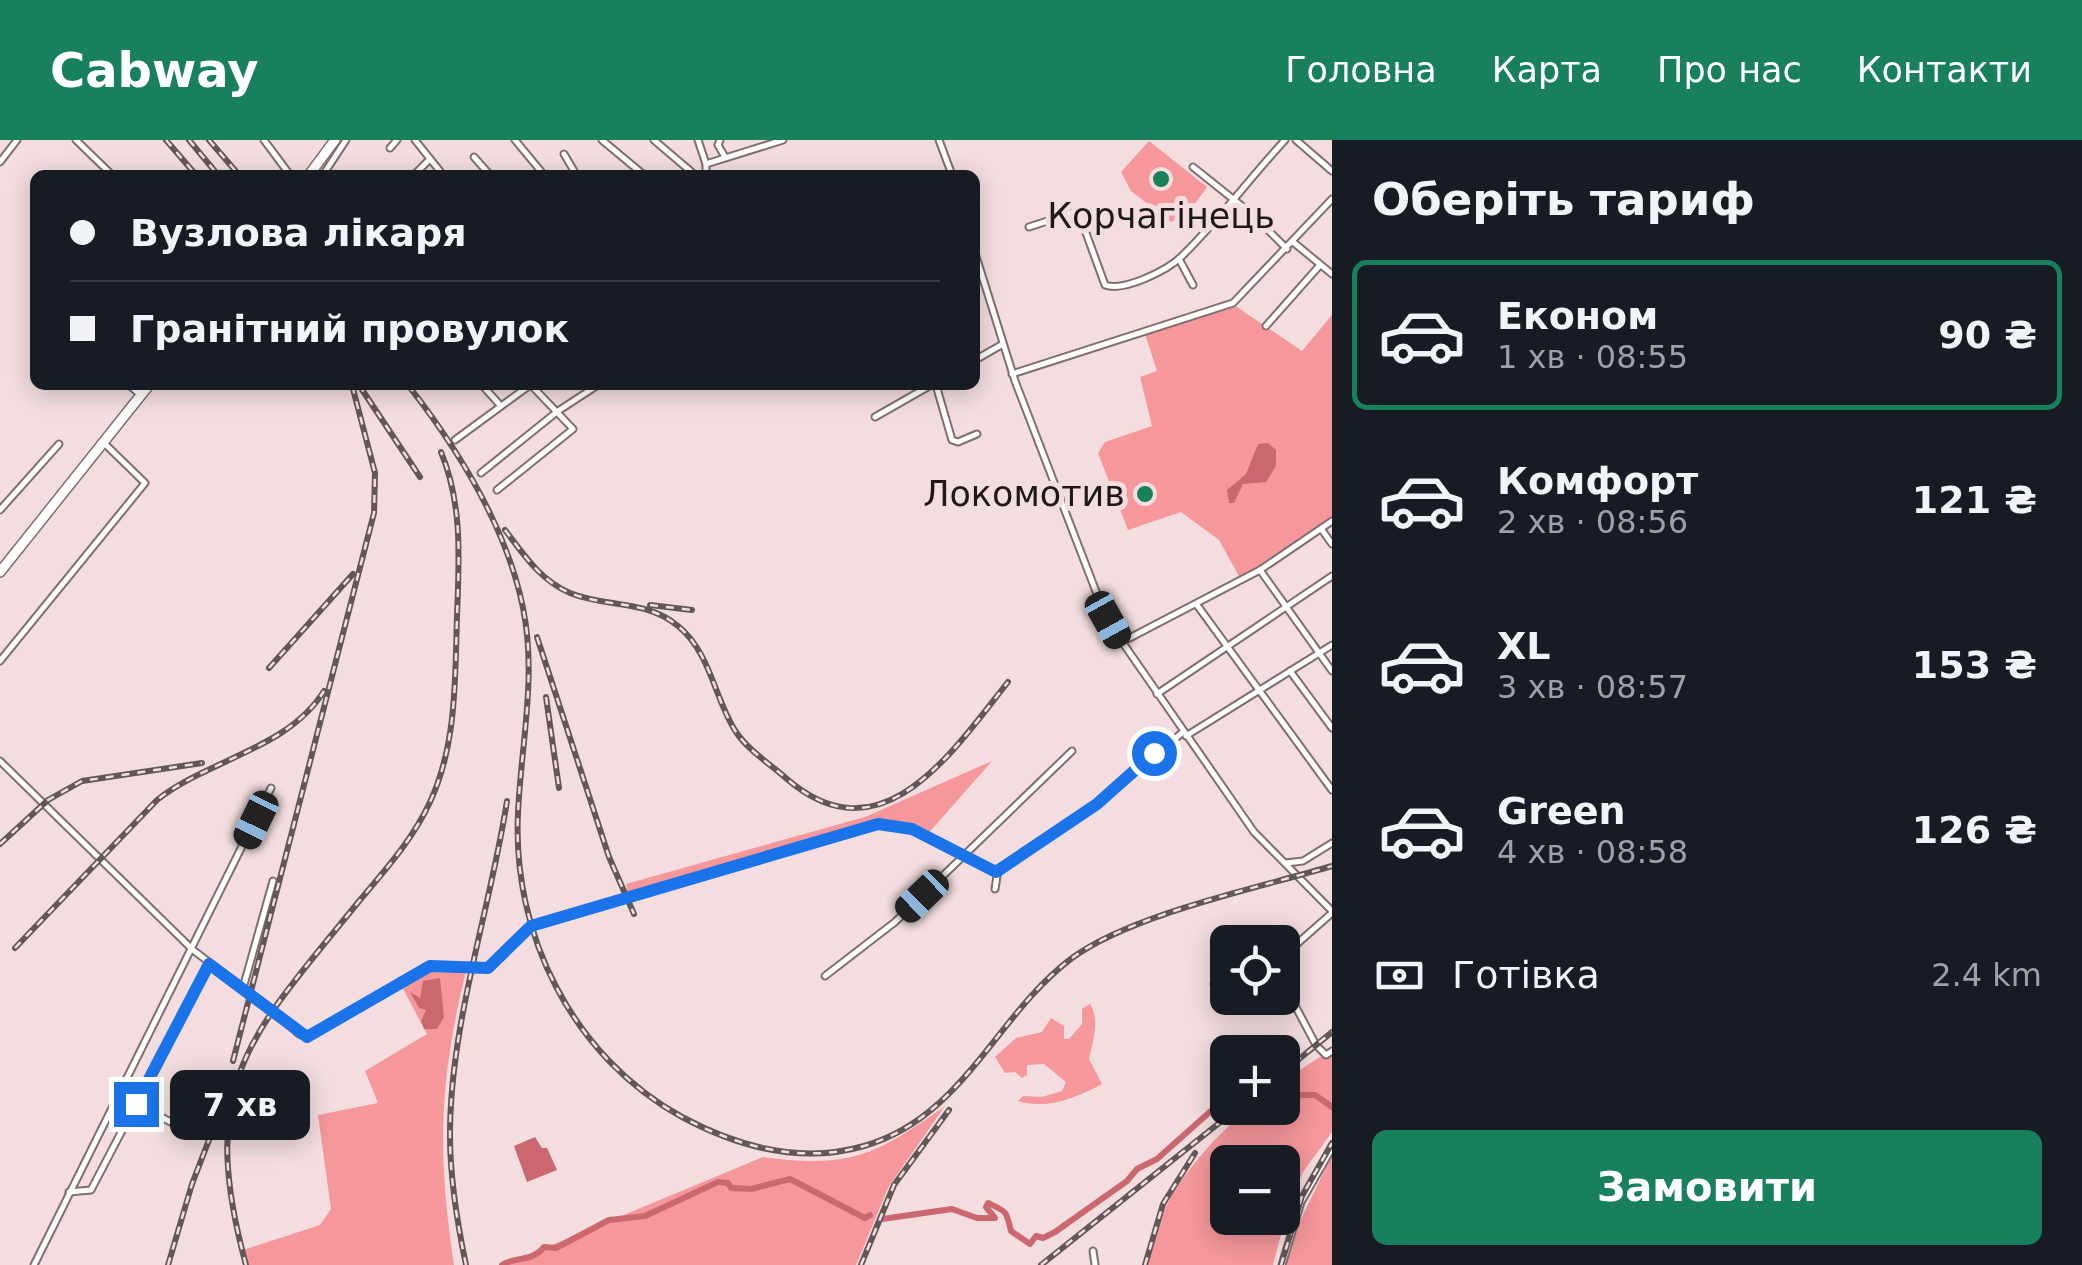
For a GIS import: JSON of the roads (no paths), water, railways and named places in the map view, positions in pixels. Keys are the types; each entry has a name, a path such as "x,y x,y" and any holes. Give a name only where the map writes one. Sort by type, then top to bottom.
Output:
{"main road":[{"path":"313,170 335,140"},
{"path":"0,572 145,390"}],"street":[{"path":"0,162 17,140"},
{"path":"76,140 107,170"},
{"path":"264,140 286,170"},
{"path":"326,170 346,140"},
{"path":"390,148 396,140"},
{"path":"415,140 439,170"},
{"path":"515,140 540,170"},
{"path":"602,140 638,170"},
{"path":"654,140 688,170"},
{"path":"698,140 706,170"},
{"path":"720,140 718,145 725,157"},
{"path":"706,164 783,140"},
{"path":"940,140 950,170"},
{"path":"1029,227 1078,211 1110,288 1136,281 1179,259 1285,140"},
{"path":"1296,140 1332,171"},
{"path":"564,154 573,170"},
{"path":"474,156 486,170"},
{"path":"419,170 430,159"},
{"path":"1193,166 1287,249"},
{"path":"1012,374 1233,303 1332,198"},
{"path":"1293,242 1332,274"},
{"path":"1179,259 1193,285"},
{"path":"1266,326 1320,265"},
{"path":"980,269 1012,374 1091,582 1120,643 1254,832 1332,912 1300,941"},
{"path":"980,357 1003,344"},
{"path":"134,390 141,395"},
{"path":"486,390 500,405"},
{"path":"455,440 522,390"},
{"path":"497,490 573,430 535,390"},
{"path":"481,473 590,390"},
{"path":"875,418 925,390"},
{"path":"936,390 952,440 958,442 977,434"},
{"path":"0,661 146,483 104,442"},
{"path":"0,510 59,444"},
{"path":"1120,643 1260,570 1332,521"},
{"path":"1321,530 1332,544"},
{"path":"1260,570 1332,671"},
{"path":"1157,694 1332,576"},
{"path":"1197,605 1332,790"},
{"path":"996,872 1097,804 1185,734 1332,645"},
{"path":"1290,671 1332,728"},
{"path":"825,976 885,930 1072,751"},
{"path":"0,761 193,950 307,1037 430,966 488,968 531,926 878,824 896,824 996,872"},
{"path":"34,1265 272,788"},
{"path":"1284,864 1302,861 1332,842"},
{"path":"995,889 996,872"},
{"path":"243,988 272,880"},
{"path":"68,1192 91,1190 209,964"},
{"path":"1300,1015 1316,1045 1326,1054 1332,1050"},
{"path":"136,1104 192,1133 213,1094"},
{"path":"1282,1265 1301,1202 1332,1148"},
{"path":"1094,1251 1095,1265"}],"waterway":[{"path":"1300,1095 1315,1095 1332,1107"},
{"path":"882,1219 952,1209 977,1218 995,1218 986,1207 988,1203 1005,1213 1011,1231 1030,1244 1036,1236 1043,1238 1055,1232 1127,1181 1137,1169 1157,1159 1210,1112"},
{"path":"502,1265 534,1255 544,1247 556,1248 609,1220 645,1216 718,1182 728,1183 731,1188 751,1189 790,1179 865,1218 870,1215"}],"railway":[{"path":"166,140 192,170"},
{"path":"189,140 214,170"},
{"path":"209,140 235,170"},
{"path":"233,1061 374,513 375,473 353,390"},
{"path":"362,390 420,477"},
{"path":"412,390 445,436 493,519 523,608 529,659 518,813 519,859 526,904 539,947 557,988 581,1027 610,1061 643,1092 703,1128 748,1144 794,1153 841,1151 898,1132 928,1113 953,1089 1045,982 1097,942 1161,915 1332,866"},
{"path":"246,1265 232,1202 227,1149 231,1105 243,1064 262,1027 289,989 416,829 439,780 445,757 455,687 459,553 453,492 441,452"},
{"path":"505,530 533,566 559,588 584,598 652,612 678,626 698,649 741,739 787,779 822,801 854,808 884,803 912,787 964,738 1008,682"},
{"path":"269,668 353,574"},
{"path":"650,605 692,610"},
{"path":"537,637 609,857 634,914"},
{"path":"15,948 157,800 290,727 324,691"},
{"path":"546,697 559,788"},
{"path":"0,844 48,800 82,781 202,763"},
{"path":"466,1265 451,1168 452,1093 464,1009 507,801"},
{"path":"1300,1058 1332,1032"},
{"path":"861,1265 894,1185 949,1110"},
{"path":"168,1265 192,1184 219,1114"},
{"path":"1041,1265 1217,1125"},
{"path":"1281,1265 1302,1196 1332,1143"},
{"path":"1145,1265 1163,1204 1195,1153"}],"place":[{"name":"Корчагінець","path":"1161,179"},
{"name":"Локомотив","path":"1145,494"}]}
